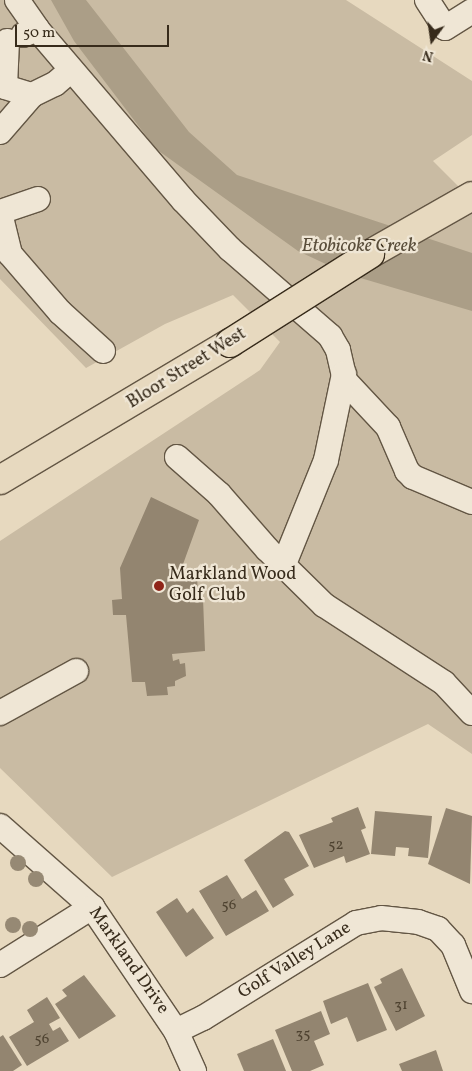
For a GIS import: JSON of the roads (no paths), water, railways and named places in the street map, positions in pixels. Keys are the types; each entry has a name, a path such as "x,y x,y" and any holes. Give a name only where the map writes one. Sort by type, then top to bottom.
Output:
{"main road":[{"name":"Bloor Street West","path":"0,480 230,343 370,254 472,196"}],"street":[{"path":"17,0 37,29 71,70 183,200 230,249 330,336 345,381 388,427 407,471 413,477 472,502"},
{"path":"427,0 445,28 472,11"},
{"path":"32,95 5,87 4,40 37,29"},
{"path":"0,132 32,95 55,84 71,70"},
{"path":"38,199 0,213 10,254 60,312 103,352"},
{"path":"284,564 326,460 344,374"},
{"path":"177,457 224,499 267,549 324,605 444,683 472,713"},
{"path":"0,712 76,671"},
{"name":"Markland Drive","path":"0,826 92,907 176,1031 194,1071"},
{"path":"0,965 92,907"},
{"name":"Golf Valley Lane","path":"176,1031 203,1018 356,923 381,918 418,922 438,929 453,945 472,991"}],"water":[{"name":"Etobicoke Creek","path":"51,0 86,0 189,132 237,175 472,253 472,311 347,274 298,251 156,149 74,41"}],"place":[{"name":"Markland Wood Golf Club","path":"159,586"}]}
